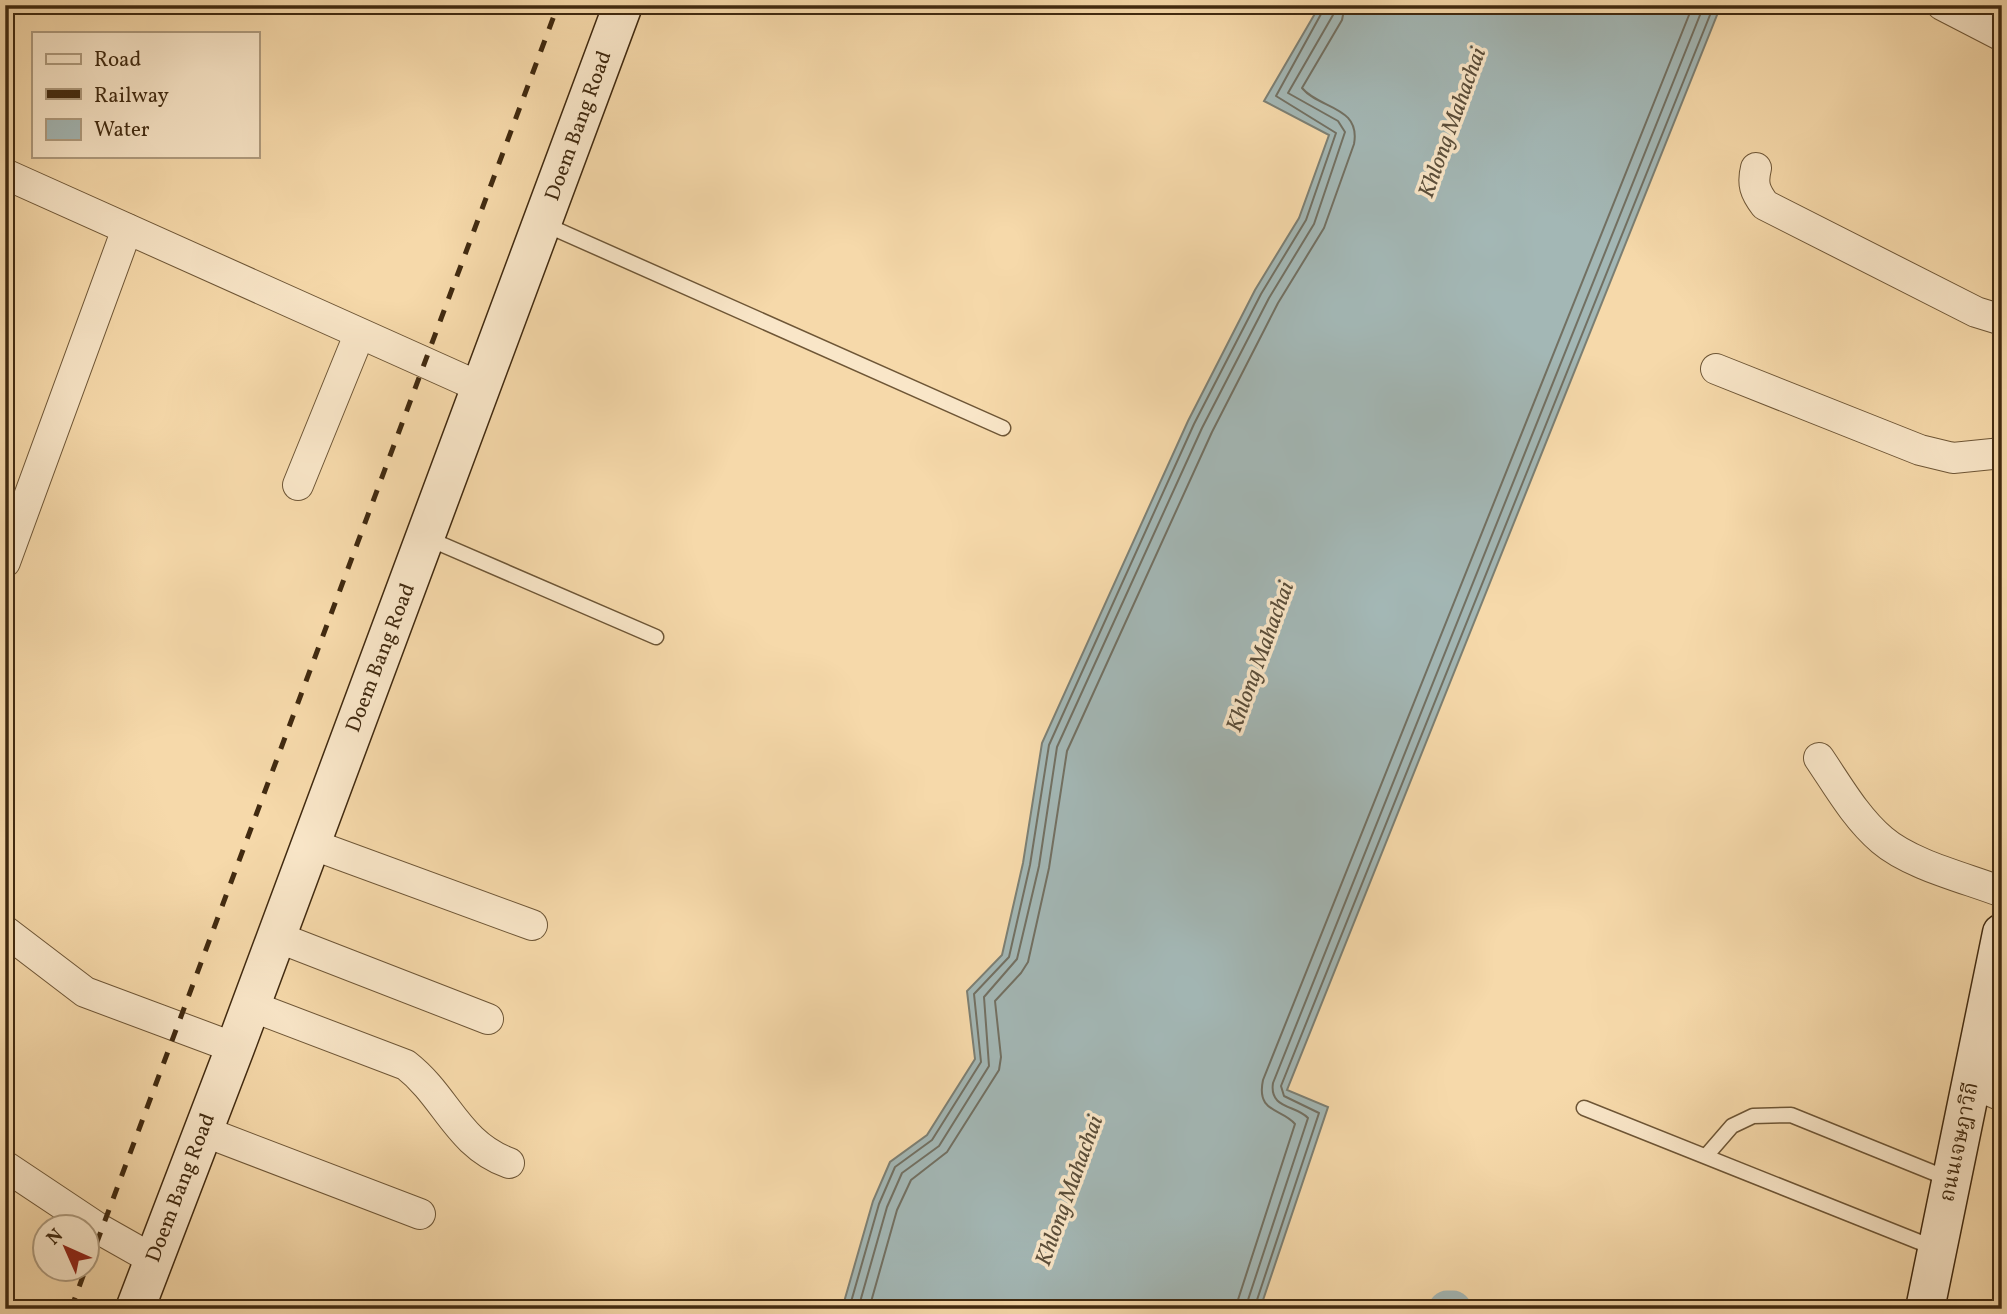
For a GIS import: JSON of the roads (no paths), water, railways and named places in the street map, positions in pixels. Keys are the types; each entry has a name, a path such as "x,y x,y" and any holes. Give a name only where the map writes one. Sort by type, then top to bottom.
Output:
{"street":[{"name":"Doem Bang Road","path":"135,1309 277,937 623,5"},
{"path":"1942,5 2002,36"},
{"path":"1756,168 1753,181 1756,193 1765,205 1976,312 2002,320"},
{"path":"5,174 482,388"},
{"path":"5,562 127,229"},
{"path":"298,485 359,335"},
{"path":"1716,369 1920,450 1953,458 2002,453"},
{"path":"1819,758 1864,823 1883,841 1901,853 2002,892"},
{"path":"311,844 532,925"},
{"path":"5,931 85,992 235,1048"},
{"name":"ถนนเจษฎาวิถี","path":"1925,1309 1952,1180 1987,1090 2002,933"},
{"path":"277,937 488,1019"},
{"path":"251,1006 406,1065 424,1079 464,1135 489,1156 509,1163"},
{"path":"203,1131 420,1214"},
{"path":"5,1166 101,1230 154,1260"}],"lane":[{"path":"542,224 1003,428"},
{"path":"426,537 656,637"},
{"path":"1584,1108 1937,1249"},
{"path":"1706,1156 1732,1126 1753,1115 1791,1115 1952,1180"}],"water":[{"name":"Khlong Mahachai","path":"1320,5 1721,5 1287,1090 1328,1107 1260,1309 842,1309 873,1201 890,1162 927,1135 975,1059 967,991 1002,955 1023,863 1042,743 1188,421 1255,290 1299,218 1329,135 1264,101"}],"waterway":[{"path":"1447,1309 1453,1309"}],"railway":[{"path":"102,1228 558,5"},
{"path":"71,1309 81,1282"}]}
